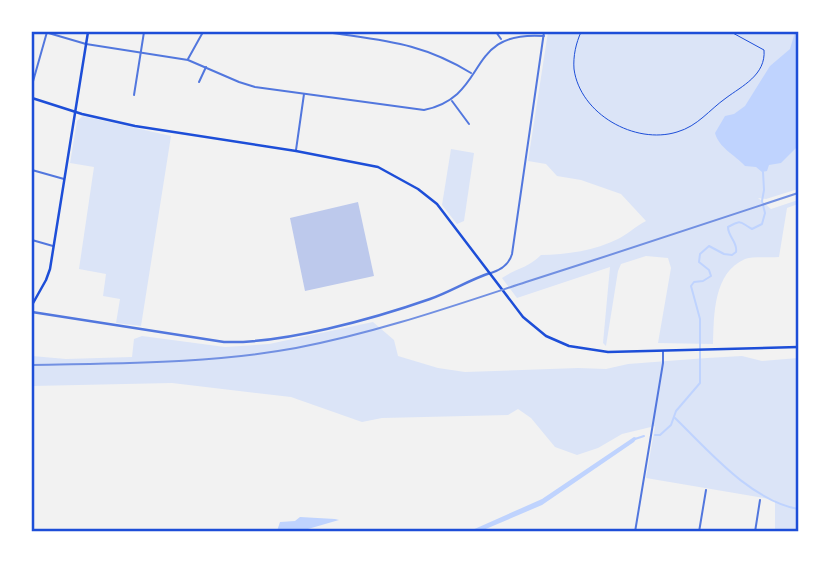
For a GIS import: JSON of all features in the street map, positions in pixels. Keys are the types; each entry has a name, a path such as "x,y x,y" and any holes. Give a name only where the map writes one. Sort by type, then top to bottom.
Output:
{"main road":[{"path":"32,305 46,280 54,246 88,32"},
{"path":"32,98 75,112 163,132 378,167 418,189 441,207 495,282 533,327 569,346 600,352 799,347"}],"street":[{"path":"32,85 46,32 86,44 188,60 239,82 304,94 424,110 439,107 452,100 462,91 489,51 502,40 525,35 544,36"},
{"path":"134,95 144,32"},
{"path":"188,60 203,32"},
{"path":"327,32 409,44 445,57 473,74"},
{"path":"496,32 502,40"},
{"path":"32,312 224,342 249,342 380,315 433,298 503,268 510,261 512,254 544,32"},
{"path":"199,82 206,66"},
{"path":"296,152 304,94"},
{"path":"452,100 469,124"},
{"path":"32,170 64,179"},
{"path":"32,240 54,246"},
{"path":"635,531 663,351"},
{"path":"699,531 706,490"},
{"path":"755,531 760,500"}],"path":[{"path":"581,32 574,68 585,96 605,117 617,125 632,131 659,135 677,133 690,127 745,86 758,72 764,50 731,32"}],"shaded area":[{"path":"548,32 798,32 798,189 766,199 758,198 771,209 798,200 798,204 787,208 779,257 745,259 734,265 727,274 717,296 713,344 658,343 671,268 668,258 646,256 621,264 606,346 603,343 610,267 517,298 502,278 532,263 541,255 591,249 622,237 646,221 621,194 581,180 557,176 546,164 528,161"},
{"path":"83,116 171,136 141,326 116,323 120,299 103,296 106,274 79,269 94,167 70,163 77,121"},
{"path":"451,149 474,153 464,221 457,224 442,205"},
{"path":"373,322 394,340 398,356 438,368 465,372 606,369 628,364 742,356 762,361 798,358 798,531 775,531 775,500 646,478 655,426 622,434 598,448 577,455 555,447 531,418 518,409 508,415 382,418 362,422 291,397 172,383 32,386 32,356 66,359 132,357 134,339 142,336 225,347 269,344"}],"water":[{"path":"795,32 798,32 798,146 781,163 769,165 767,171 762,172 756,167 745,166 723,147 715,133 725,116 734,114 745,106 770,66 790,49"},
{"path":"634,437 637,438 634,442 542,505 481,531 470,531 542,499"},
{"path":"300,517 339,520 301,531 277,531 280,522 295,521"}],"building":[{"path":"358,202 374,276 305,291 290,218"}],"waterway":[{"path":"655,435 660,435 671,425 676,411 700,383 700,319 691,286 694,282 711,276 709,270 699,262 700,254 709,246 732,255 736,248 728,227 741,222 752,229 762,224 765,213 762,201 763,172"},
{"path":"675,418 747,485 763,496 798,509"},
{"path":"635,439 644,436"}],"railway":[{"path":"32,365 197,360 263,353 325,342 441,310 798,193"}]}
